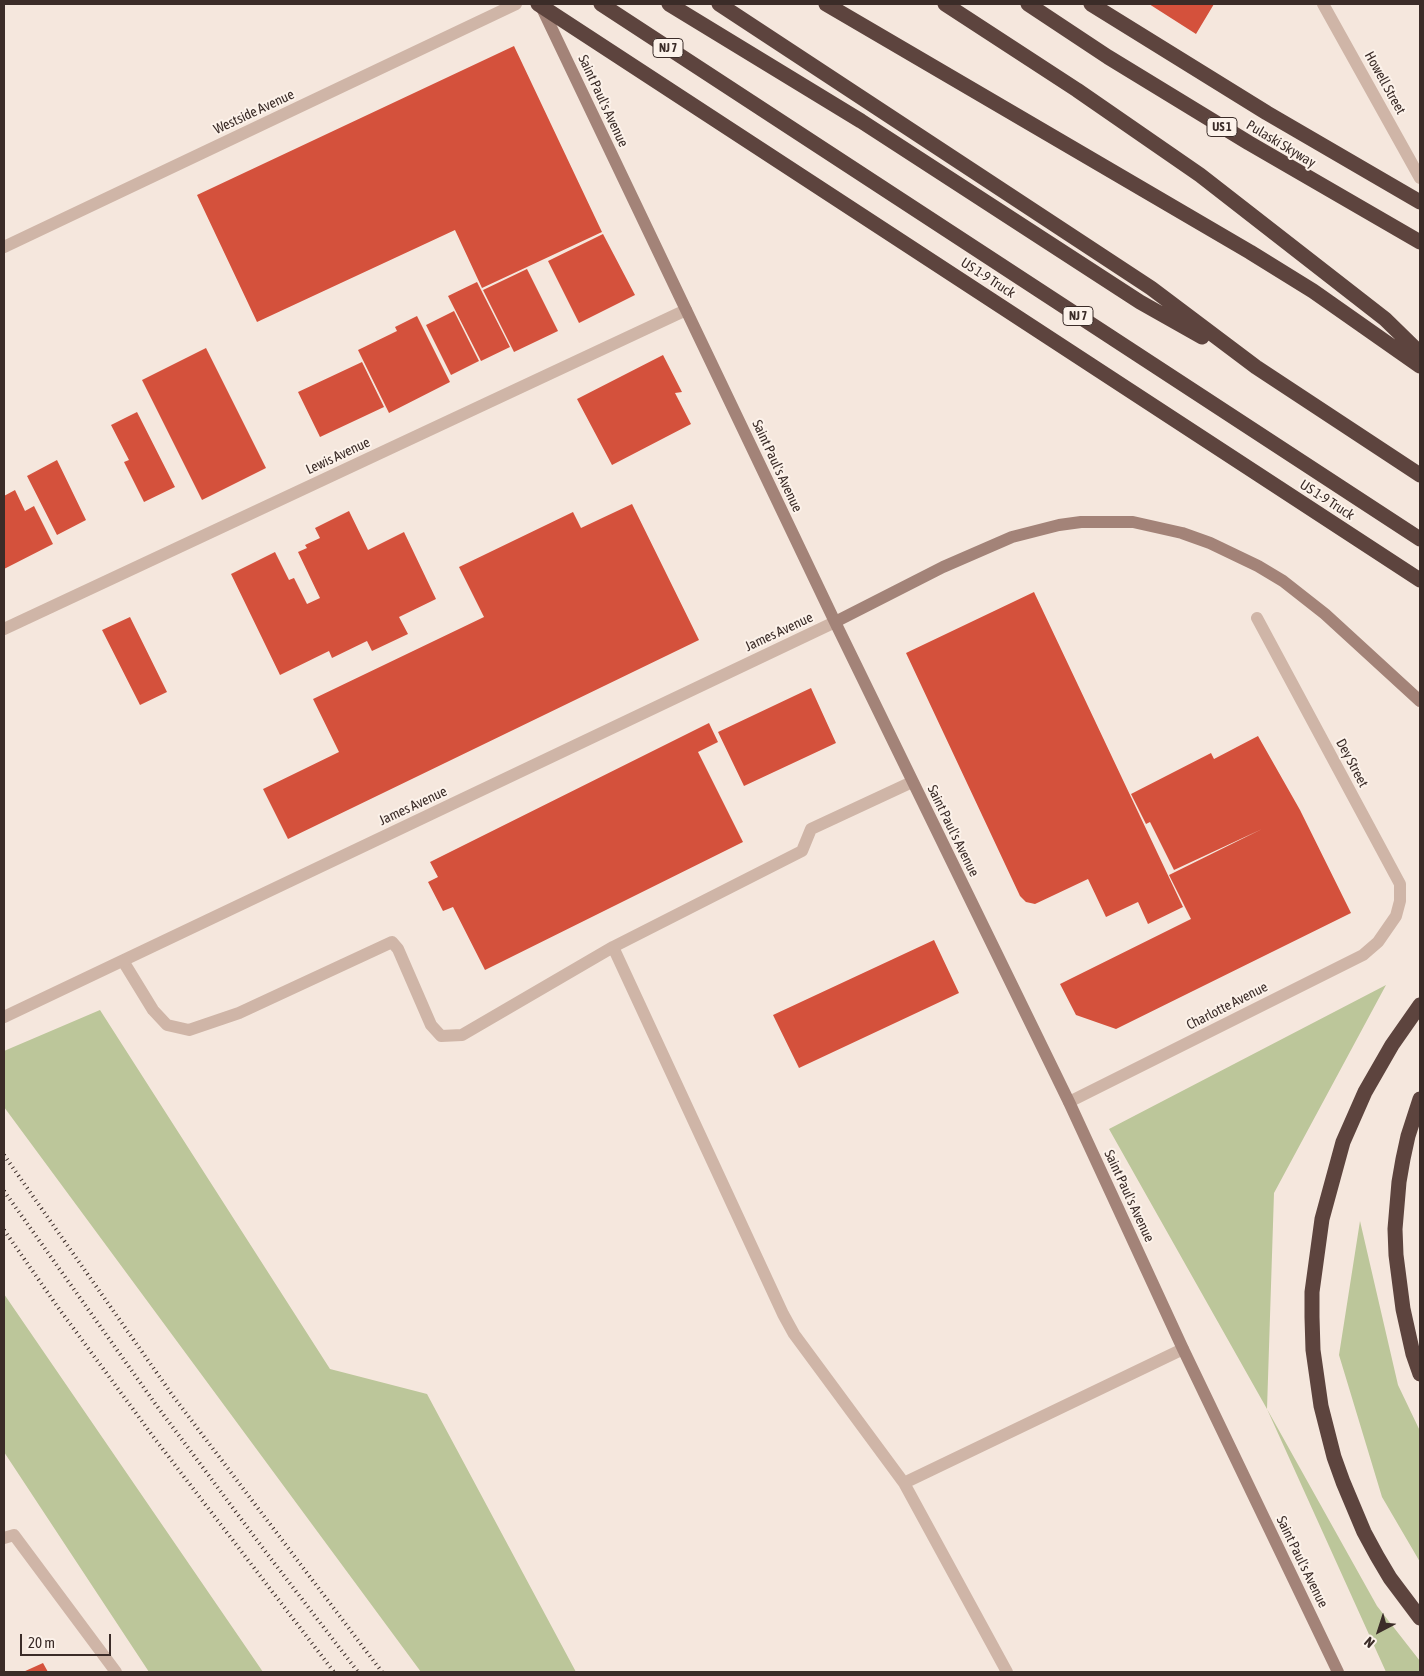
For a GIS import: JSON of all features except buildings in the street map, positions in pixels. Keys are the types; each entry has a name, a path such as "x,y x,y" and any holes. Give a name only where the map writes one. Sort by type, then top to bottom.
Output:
{"highway":[{"name":"US 1-9 Truck","path":"539,4 1420,580"},
{"name":"NJ 7","path":"601,4 1420,539"},
{"path":"669,4 861,121 1140,302 1256,367"},
{"path":"719,4 1151,288 1256,367 1420,475"},
{"path":"826,4 1250,252 1345,312 1420,366"},
{"path":"944,4 1155,142 1224,193 1385,319 1420,353"},
{"name":"Pulaski Skyway","path":"1028,4 1108,57 1249,143 1420,242"},
{"name":"Pulaski Skyway","path":"1091,4 1267,113 1420,202"},
{"path":"1420,1005 1392,1044 1364,1092 1343,1142 1322,1218 1312,1308 1313,1350 1321,1406 1334,1457 1364,1532 1390,1578 1420,1618"},
{"path":"1420,1100 1408,1136 1403,1159 1395,1229 1398,1274 1404,1316 1420,1374"}],"street":[{"name":"Westside Avenue","path":"4,247 516,4"},
{"name":"Saint Paul's Avenue","path":"539,4 912,782 1069,1102 1183,1349 1338,1672"},
{"name":"Howell Street","path":"1323,4 1420,178"},
{"name":"Lewis Avenue","path":"4,629 686,310"},
{"path":"835,622 943,567 1012,537 1059,525 1081,522 1133,522 1182,533 1210,543 1258,566 1283,581 1325,614 1420,701"},
{"name":"Dey Street","path":"1258,618 1400,884 1400,901 1396,916 1390,926"},
{"name":"James Avenue","path":"4,1017 835,622"},
{"path":"123,961 153,1010 167,1025 189,1030 239,1013 392,942 398,949 431,1025 441,1036 462,1035 613,947 802,851 811,829 912,782"},
{"name":"Charlotte Avenue","path":"1069,1102 1363,955 1378,942 1390,926"},
{"path":"613,947 783,1314 794,1334 904,1483 1007,1672"},
{"path":"904,1483 1183,1349"},
{"path":"4,1538 14,1535 116,1672"}],"green space":[{"path":"1386,985 1274,1193 1267,1409 1109,1129"},
{"path":"100,1010 330,1369 427,1394 576,1672 421,1672 4,1107 4,1051"},
{"path":"1360,1221 1398,1385 1420,1431 1420,1562 1382,1497 1339,1355"},
{"path":"4,1294 263,1672 149,1672 4,1452"},
{"path":"1267,1409 1377,1606 1420,1661 1420,1672 1386,1672"}],"railway":[{"path":"4,1155 173,1396 382,1672"},
{"path":"4,1191 154,1402 358,1672"},
{"path":"4,1230 57,1306 155,1439 334,1672"}]}
